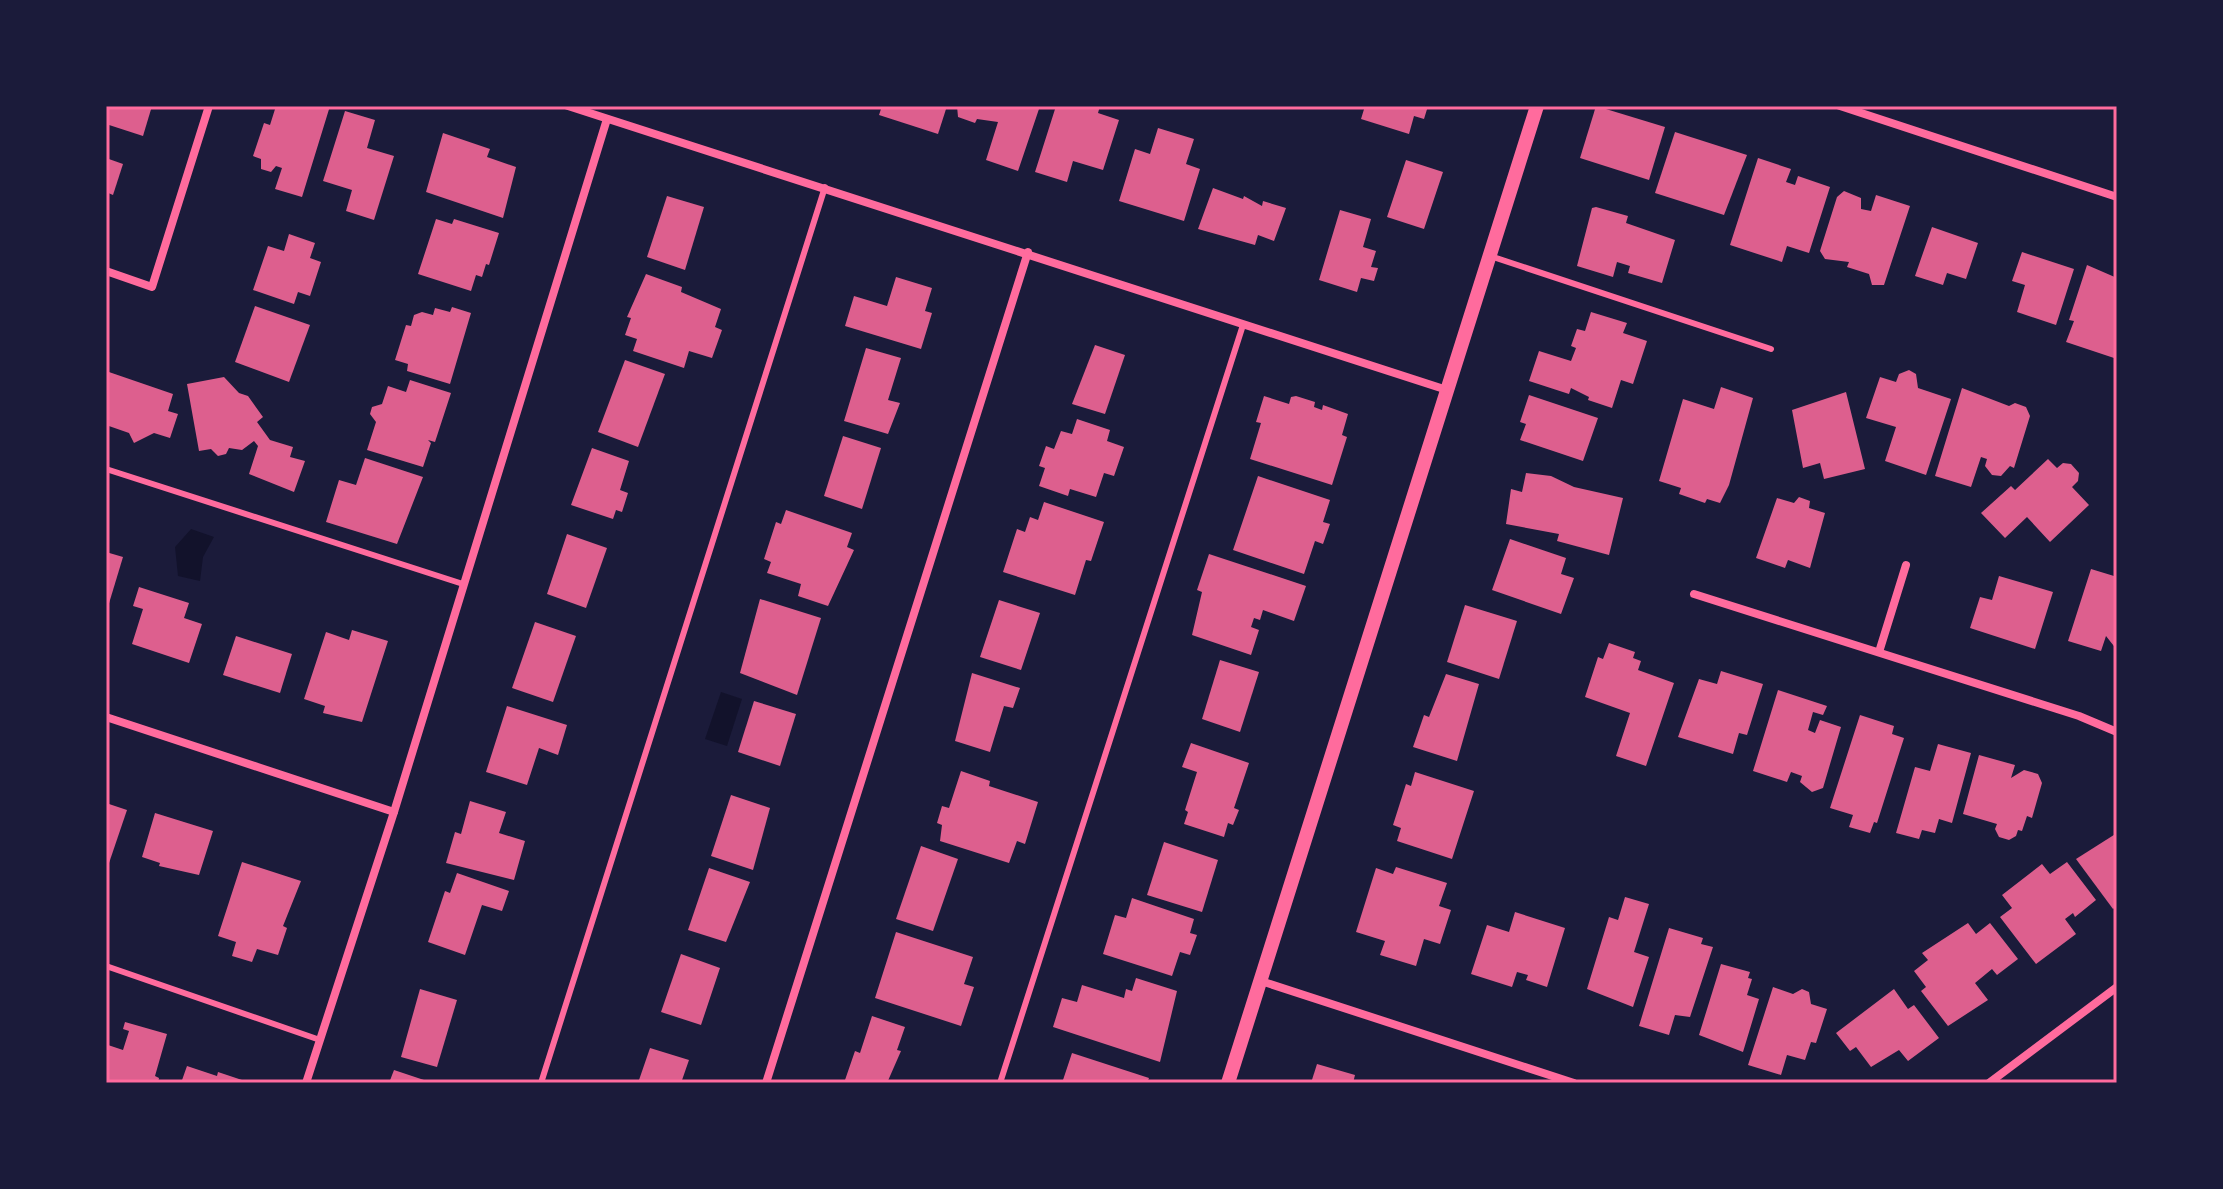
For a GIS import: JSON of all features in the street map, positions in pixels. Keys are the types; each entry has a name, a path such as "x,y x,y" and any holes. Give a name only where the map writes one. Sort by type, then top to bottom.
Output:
{"street":[{"path":"106,271 152,287 209,106"},
{"path":"568,106 825,186 1447,390"},
{"path":"1228,1083 1537,106"},
{"path":"1840,106 2117,197"},
{"path":"306,1083 394,812 607,119"},
{"path":"766,1083 1028,252"},
{"path":"1879,652 1906,565"},
{"path":"1694,594 2079,716 2117,732"},
{"path":"106,717 394,812"},
{"path":"1261,981 1574,1083"},
{"path":"1989,1083 2117,987"}],"lane":[{"path":"541,1083 825,186"},
{"path":"1490,256 1771,349"},
{"path":"1000,1083 1243,325"},
{"path":"106,469 463,584"},
{"path":"106,966 320,1040"}],"shaded area":[{"path":"191,529 214,537 203,557 200,581 178,576 175,547"},
{"path":"721,692 742,699 727,746 705,739"}],"building":[{"path":"106,106 152,106 143,136 106,124"},
{"path":"276,106 330,106 302,197 275,189 282,168 276,166 271,172 261,169 261,159 253,156 264,123 270,125"},
{"path":"882,106 947,106 938,134 879,115"},
{"path":"957,106 1040,106 1018,171 986,160 998,122 977,119 975,123 958,117"},
{"path":"1056,106 1100,106 1098,113 1119,120 1103,170 1073,161 1067,182 1035,172"},
{"path":"1365,106 1428,106 1424,119 1414,116 1409,134 1361,119"},
{"path":"1596,106 1665,127 1649,180 1580,158"},
{"path":"345,111 375,120 367,148 394,156 374,220 346,211 352,190 323,181"},
{"path":"1158,128 1194,139 1186,164 1200,169 1184,221 1119,201 1135,149 1150,154"},
{"path":"1675,132 1747,155 1724,215 1655,193"},
{"path":"443,133 490,149 487,157 516,167 503,218 426,192"},
{"path":"106,158 123,164 113,195 106,192"},
{"path":"1758,158 1791,169 1786,182 1795,185 1798,176 1830,187 1809,253 1787,246 1782,262 1730,245"},
{"path":"1406,160 1443,172 1424,229 1387,217"},
{"path":"1213,188 1243,199 1244,196 1262,206 1263,201 1286,208 1274,241 1258,235 1255,245 1198,229"},
{"path":"1844,191 1861,198 1861,209 1871,211 1876,195 1910,206 1884,285 1872,285 1869,274 1847,267 1849,262 1825,259 1820,251 1837,197"},
{"path":"667,196 704,207 685,270 647,257"},
{"path":"1592,208 1628,216 1626,223 1675,240 1662,283 1628,273 1630,266 1617,262 1613,277 1577,266"},
{"path":"1340,210 1371,219 1363,247 1376,251 1371,267 1378,268 1374,281 1361,278 1357,292 1319,280"},
{"path":"436,219 452,224 454,219 499,233 489,265 486,264 482,277 476,275 471,291 418,274"},
{"path":"1932,227 1978,243 1966,279 1947,273 1943,285 1915,276"},
{"path":"289,234 315,243 310,258 321,262 310,296 298,292 294,304 253,290 268,246 284,251"},
{"path":"2022,252 2074,269 2056,325 2017,312 2025,285 2012,281"},
{"path":"2087,265 2117,278 2117,359 2066,342 2074,321 2069,320"},
{"path":"646,274 682,287 681,292 721,309 715,327 722,330 712,358 689,351 684,368 633,351 637,339 625,335 631,318 627,317"},
{"path":"896,277 932,288 925,311 932,313 921,349 845,326 854,296 887,306"},
{"path":"255,306 310,325 289,382 235,362"},
{"path":"452,307 471,313 450,384 407,371 408,364 395,360 406,325 411,326 414,315 422,312 433,315 435,308 450,312"},
{"path":"1591,312 1627,323 1623,333 1647,341 1633,384 1621,380 1612,408 1588,400 1589,397 1571,388 1569,394 1529,381 1539,351 1571,361 1576,348 1571,346 1577,329 1585,331"},
{"path":"1095,345 1125,355 1105,414 1072,404"},
{"path":"866,348 901,358 888,400 900,403 888,434 844,421"},
{"path":"625,360 665,374 638,447 598,432"},
{"path":"1909,370 1916,374 1918,388 1951,399 1926,475 1885,461 1896,427 1866,418 1880,377 1896,382 1899,374"},
{"path":"106,371 173,394 168,411 178,414 170,438 154,433 134,443 129,433 106,425"},
{"path":"224,377 239,393 248,396 263,417 257,422 270,440 293,447 290,457 305,461 294,492 249,474 258,446 254,441 242,450 229,448 226,454 218,456 211,449 199,451 187,384"},
{"path":"410,380 451,393 435,442 428,440 431,443 423,467 367,450 376,422 370,414 372,407 382,404 388,386 406,392"},
{"path":"1721,387 1753,398 1729,485 1720,503 1707,499 1705,503 1679,494 1681,488 1659,481 1683,399 1714,409"},
{"path":"1962,388 2009,406 2015,403 2026,407 2030,416 2014,468 2010,466 2001,476 1992,475 1985,466 1987,459 1981,457 1971,487 1935,476"},
{"path":"1846,392 1865,469 1824,479 1820,463 1803,468 1792,410"},
{"path":"1529,395 1598,418 1583,461 1520,440 1526,424 1520,422"},
{"path":"1264,396 1289,404 1291,397 1296,396 1315,402 1314,407 1322,410 1323,405 1348,414 1342,435 1347,437 1332,485 1250,459 1261,423 1256,422"},
{"path":"1077,419 1110,430 1107,441 1124,447 1114,476 1104,473 1096,497 1070,489 1068,496 1039,486 1045,468 1039,466 1046,446 1054,449 1061,431 1072,434"},
{"path":"843,436 881,448 862,509 824,496"},
{"path":"592,448 629,461 620,490 628,493 622,512 616,510 613,519 571,505"},
{"path":"365,458 423,477 397,544 326,522 339,480 356,485"},
{"path":"2048,459 2057,468 2063,463 2071,464 2079,473 2078,481 2072,487 2089,505 2050,542 2027,517 2005,538 1981,513 2011,486 2015,490"},
{"path":"1526,473 1551,476 1574,487 1623,498 1609,555 1557,541 1559,534 1506,524 1511,489 1522,492"},
{"path":"1258,476 1330,500 1323,522 1330,524 1323,544 1315,541 1304,574 1233,550"},
{"path":"1799,497 1810,501 1809,508 1825,513 1810,568 1788,560 1785,568 1756,558 1777,498 1794,503"},
{"path":"1044,502 1104,522 1091,561 1086,560 1075,595 1003,572 1017,529 1025,532 1030,517 1038,520"},
{"path":"786,510 852,533 847,547 854,550 828,606 798,596 801,584 767,573 771,562 764,559 776,522 781,524"},
{"path":"567,534 607,548 586,608 547,594"},
{"path":"1510,539 1566,558 1561,574 1574,578 1561,614 1492,590"},
{"path":"106,552 123,557 107,610 106,610"},
{"path":"1209,554 1306,586 1294,621 1263,610 1260,620 1254,618 1251,627 1259,630 1251,655 1192,635 1202,592 1197,590"},
{"path":"2117,568 2117,650 2106,636 2101,651 2068,641 2091,569 2114,576"},
{"path":"1999,576 2053,592 2035,649 1970,628 1980,597 1992,600"},
{"path":"139,587 189,603 184,618 202,624 189,663 132,644 143,609 133,606"},
{"path":"760,599 821,618 797,695 740,673"},
{"path":"999,600 1040,613 1021,670 980,657"},
{"path":"1465,605 1517,621 1499,679 1447,662"},
{"path":"535,622 576,636 553,702 512,688"},
{"path":"352,630 388,641 362,722 323,713 325,706 304,699 326,632 349,640"},
{"path":"236,636 292,654 280,693 223,675"},
{"path":"1609,643 1635,652 1633,658 1641,661 1638,670 1674,683 1646,766 1616,756 1630,713 1585,697 1598,657 1603,659"},
{"path":"1220,660 1259,672 1240,732 1202,719"},
{"path":"1721,671 1763,684 1747,735 1739,733 1733,754 1678,737 1699,679 1717,684"},
{"path":"972,673 1020,688 1013,708 1004,706 990,752 955,741"},
{"path":"1446,674 1479,684 1457,761 1413,747 1424,715 1429,717"},
{"path":"1778,690 1827,706 1823,715 1813,712 1808,730 1815,733 1820,720 1841,727 1823,788 1812,792 1800,782 1802,776 1791,772 1787,782 1753,771"},
{"path":"754,701 796,714 780,766 738,752"},
{"path":"507,706 567,725 558,755 539,748 527,785 486,772"},
{"path":"1860,715 1894,726 1892,734 1904,738 1877,823 1874,822 1870,833 1849,827 1853,815 1830,808"},
{"path":"1191,743 1249,763 1234,808 1239,810 1233,825 1228,823 1224,837 1184,824 1188,812 1185,810 1197,772 1182,767"},
{"path":"1938,744 1971,753 1952,823 1939,819 1935,833 1922,830 1919,839 1896,833 1915,767 1930,771"},
{"path":"1979,755 2015,765 2011,778 2024,770 2038,774 2042,783 2032,818 2027,816 2022,831 2018,830 2016,836 2009,840 1999,837 1995,829 1997,824 1963,814"},
{"path":"961,771 990,781 989,786 1038,802 1025,844 1017,841 1009,863 940,841 942,825 937,823 942,806 949,808"},
{"path":"1415,772 1474,791 1452,859 1397,841 1401,828 1393,825 1406,784 1411,786"},
{"path":"731,795 770,808 753,870 711,856"},
{"path":"470,801 506,812 499,833 525,841 514,880 446,863 455,832 461,834"},
{"path":"106,803 127,810 108,866 106,865"},
{"path":"155,813 213,831 199,875 159,866 160,863 142,857"},
{"path":"2117,833 2117,906 2113,909 2076,859"},
{"path":"1164,842 1218,860 1202,912 1147,895"},
{"path":"921,846 958,859 933,931 896,919"},
{"path":"242,862 301,881 283,926 287,928 278,955 257,949 252,962 232,956 236,942 218,936"},
{"path":"2067,862 2096,900 2075,917 2073,913 2065,919 2076,934 2036,964 2000,917 2012,908 2002,895 2042,864 2050,874"},
{"path":"1396,867 1447,883 1439,906 1451,910 1440,944 1424,939 1416,966 1380,955 1385,941 1356,932 1376,868 1393,874"},
{"path":"709,868 750,882 726,942 688,930"},
{"path":"457,873 509,891 502,911 482,905 465,955 428,942 445,891 450,893"},
{"path":"1625,897 1649,904 1634,952 1649,957 1633,1007 1587,989 1609,917 1618,920"},
{"path":"1132,898 1194,919 1190,933 1197,935 1190,955 1180,952 1172,976 1103,954 1115,915 1126,918"},
{"path":"1515,912 1565,928 1547,987 1526,980 1528,975 1517,972 1512,987 1471,974 1487,925 1509,932"},
{"path":"1968,923 1976,934 1990,923 2018,959 1997,975 1992,969 1975,983 1988,1000 1948,1026 1921,991 1926,987 1914,971 1928,960 1922,953"},
{"path":"1669,928 1703,938 1701,944 1713,947 1690,1017 1675,1015 1669,1035 1639,1026"},
{"path":"896,932 973,957 964,984 974,987 961,1026 875,998"},
{"path":"681,954 720,968 701,1025 661,1012"},
{"path":"1721,964 1750,972 1748,978 1752,979 1747,995 1759,999 1743,1052 1699,1035"},
{"path":"1136,978 1177,991 1160,1062 1053,1027 1062,998 1077,1002 1082,985 1124,998 1126,989 1132,991"},
{"path":"1773,987 1793,994 1802,989 1809,992 1811,1004 1827,1009 1816,1043 1811,1042 1805,1060 1787,1055 1781,1075 1748,1065"},
{"path":"420,989 457,1000 437,1067 401,1057"},
{"path":"1894,989 1908,1009 1914,1005 1939,1038 1908,1061 1899,1050 1871,1067 1856,1047 1850,1051 1836,1033"},
{"path":"872,1016 905,1027 897,1050 901,1051 887,1083 845,1080 855,1051 860,1053"},
{"path":"125,1022 167,1034 155,1076 159,1078 158,1083 106,1083 108,1045 123,1050 129,1031 123,1029"},
{"path":"650,1048 689,1060 681,1083 638,1083"},
{"path":"1072,1053 1149,1078 1147,1083 1062,1083"},
{"path":"1317,1064 1355,1075 1353,1083 1311,1083"},
{"path":"187,1066 217,1076 218,1072 245,1081 181,1083"},
{"path":"394,1070 430,1082 430,1083 389,1083"}]}
